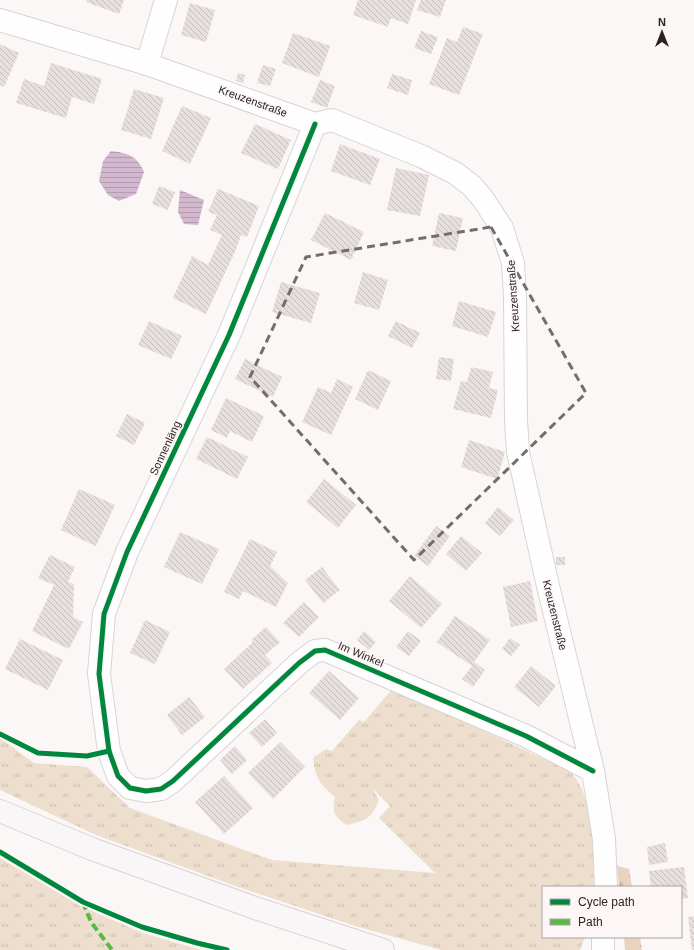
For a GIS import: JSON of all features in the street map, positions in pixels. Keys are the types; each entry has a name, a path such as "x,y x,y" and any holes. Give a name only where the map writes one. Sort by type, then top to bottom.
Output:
{"main road":[{"path":"0,811 99,852 255,908 383,950"}],"street":[{"path":"147,64 166,0"},
{"name":"Kreuzenstraße","path":"0,20 147,64 324,122 421,156 455,173 472,186 483,199 502,228 512,263 515,296 516,420 518,452 548,586 593,771 604,840 606,886"},
{"name":"Sonnenläng","path":"130,788 118,776 109,751 100,674 104,614 126,552 229,335 324,122"},
{"name":"Im Winkel","path":"130,788 146,791 161,789 173,781 299,663 315,651 325,650 526,736 593,771"},
{"path":"603,938 603,950"}],"highlighted area":[{"path":"491,227 586,393 414,560 250,377 306,257"}],"green space":[{"path":"393,688 571,772 580,785 585,797 591,822 594,886 542,886 542,938 585,938 580,950 441,950 355,926 238,887 96,835 0,790 0,738 34,763 87,767 130,808 272,860 435,873 379,818 390,806 373,789 379,800 370,815 363,820 346,825 335,814 335,797 322,784 317,776 313,758 326,749 332,751 359,720 364,722"},
{"path":"0,858 80,906 143,933 201,950 0,950"},
{"path":"617,866 629,869 632,886 619,886"},
{"path":"624,938 640,938 642,950 625,950"}],"shaded area":[{"path":"111,151 131,156 138,162 144,172 136,194 119,201 108,195 99,181 103,161"},
{"path":"180,190 204,200 198,225 184,224 178,212"}],"building":[{"path":"87,0 124,0 119,14 86,2"},
{"path":"358,0 416,0 408,24 391,18 388,27 353,15"},
{"path":"421,0 446,0 440,17 417,10"},
{"path":"190,3 215,10 206,42 181,35"},
{"path":"463,27 483,34 459,95 429,84 447,38 457,42"},
{"path":"421,31 438,37 431,54 414,48"},
{"path":"293,33 330,46 319,77 282,63"},
{"path":"0,44 19,53 4,87 0,85"},
{"path":"51,63 102,79 94,104 72,97 66,118 16,103 24,79 44,86"},
{"path":"263,65 276,69 270,86 257,83"},
{"path":"238,73 245,75 243,83 236,81"},
{"path":"392,74 412,80 408,95 387,88"},
{"path":"320,80 335,86 327,108 311,102"},
{"path":"134,89 164,98 151,139 121,130"},
{"path":"182,106 211,118 190,164 162,151"},
{"path":"255,124 291,140 278,169 241,153"},
{"path":"340,144 380,159 370,185 331,171"},
{"path":"396,168 429,175 420,216 387,210"},
{"path":"159,186 175,192 168,210 152,204"},
{"path":"218,189 259,206 247,237 241,235 237,247 206,314 173,298 192,256 208,265 222,235 210,230 217,215 208,212"},
{"path":"325,213 364,232 351,260 311,240"},
{"path":"439,213 463,218 456,251 432,246"},
{"path":"363,272 388,280 379,310 354,303"},
{"path":"281,282 320,293 311,323 272,312"},
{"path":"459,301 496,312 488,337 452,326"},
{"path":"149,321 182,336 171,359 138,345"},
{"path":"396,321 420,333 412,348 388,336"},
{"path":"439,357 454,359 451,381 436,379"},
{"path":"245,359 282,377 273,397 235,379"},
{"path":"471,367 493,372 489,388 498,390 491,418 453,409 461,381 467,382"},
{"path":"368,370 391,381 378,410 355,399"},
{"path":"337,379 353,387 331,435 302,422 318,387 331,393"},
{"path":"226,398 264,416 252,442 230,431 227,438 211,430"},
{"path":"127,414 145,423 134,445 116,436"},
{"path":"207,437 248,457 237,479 196,459"},
{"path":"469,440 505,452 497,479 461,467"},
{"path":"324,479 356,505 338,528 306,502"},
{"path":"79,489 115,505 96,546 61,530"},
{"path":"498,507 514,520 500,536 485,523"},
{"path":"436,526 450,536 428,566 414,556"},
{"path":"180,532 219,549 202,584 164,567"},
{"path":"461,536 482,553 466,571 446,554"},
{"path":"250,539 277,552 270,566 288,583 276,607 243,591 239,599 224,592"},
{"path":"50,555 75,567 68,582 74,584 73,617 83,622 69,649 32,631 54,585 38,578"},
{"path":"556,557 565,557 565,565 556,565"},
{"path":"322,567 340,590 323,603 305,580"},
{"path":"410,576 442,604 421,628 389,601"},
{"path":"530,581 538,621 511,627 503,587"},
{"path":"304,602 319,617 299,637 283,623"},
{"path":"455,616 490,640 474,662 485,670 473,687 462,679 472,666 437,642"},
{"path":"145,620 170,632 155,664 130,653"},
{"path":"266,627 280,642 265,655 272,663 243,689 224,669 253,642 251,640"},
{"path":"364,631 376,642 369,650 357,640"},
{"path":"408,631 421,641 409,656 396,647"},
{"path":"510,638 520,645 511,656 502,649"},
{"path":"20,639 63,660 48,690 5,669"},
{"path":"531,666 556,686 539,707 514,687"},
{"path":"329,671 359,698 340,720 309,693"},
{"path":"189,697 205,717 182,735 167,715"},
{"path":"265,719 277,733 262,747 249,733"},
{"path":"280,742 305,767 273,799 248,773"},
{"path":"235,746 247,760 232,774 220,760"},
{"path":"224,776 253,808 224,834 195,802"},
{"path":"665,843 668,862 649,865 647,847"},
{"path":"684,867 688,898 682,899 682,886 651,886 649,871"},
{"path":"694,916 694,950 692,950 688,917"}],"marked path":[{"path":"83,902 91,922 112,950"}],"cycle path":[{"path":"315,124 229,335 127,552 104,614 99,674 109,751 118,776 130,788 146,791 161,789 173,781 299,663 315,651 325,650 526,736 593,771"},
{"path":"0,734 38,753 87,756 109,751"},
{"path":"0,852 83,902 142,927 227,950"}]}
